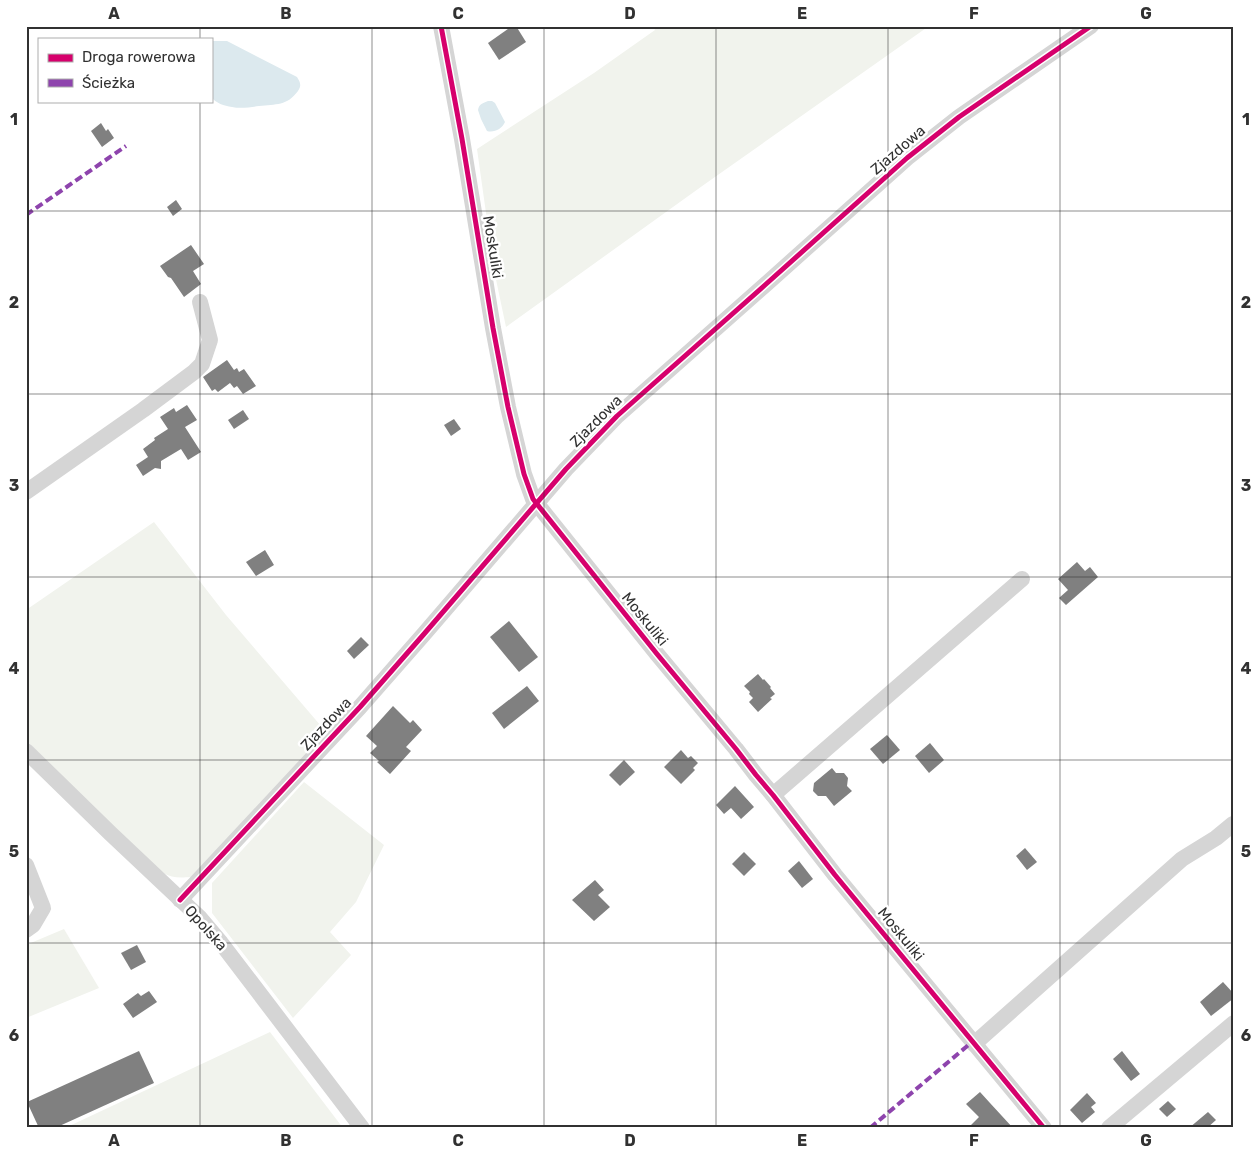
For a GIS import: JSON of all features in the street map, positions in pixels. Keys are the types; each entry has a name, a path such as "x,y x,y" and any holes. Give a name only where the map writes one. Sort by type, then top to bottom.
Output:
{"street":[{"name":"Moskuliki","path":"442,26 506,398 530,493 657,654 1044,1128"},
{"name":"Zjazdowa","path":"180,900 375,690 572,463 618,416 906,158 959,117 1091,26"},
{"path":"26,492 143,410 202,364 210,340 200,302"},
{"path":"773,795 1022,579"},
{"name":"Opolska","path":"26,751 198,917 221,943 362,1128"},
{"path":"974,1044 1182,859 1216,838 1233,824"},
{"path":"26,865 43,908 33,925 26,930"},
{"path":"1109,1128 1234,1023"}],"shaded area":[{"path":"653,26 929,26 506,327 494,270 477,149 594,73 655,30"},
{"path":"212,41 227,41 297,77 300,84 294,96 285,102 246,108 226,106 212,98"},
{"path":"488,101 495,103 505,122 495,131 487,131 478,110 480,105"},
{"path":"154,522 226,615 327,733 191,877 172,877 158,870 147,861 26,740 26,610"},
{"path":"304,782 384,845 356,902 330,932 351,955 293,1018 212,913 212,883"},
{"path":"64,929 99,988 26,1018 26,945"},
{"path":"270,1032 343,1128 65,1128"}],"building":[{"path":"512,26 516,26 526,42 499,60 488,43"},
{"path":"101,123 114,138 102,147 91,131"},
{"path":"176,200 182,209 173,216 167,207"},
{"path":"191,245 204,264 193,271 201,284 184,297 160,266"},
{"path":"227,360 234,370 237,368 239,372 244,369 256,386 243,394 237,386 234,388 230,383 218,392 215,389 212,391 203,377"},
{"path":"187,405 197,420 185,427 201,452 188,460 181,449 161,461 161,469 155,468 143,476 136,465 148,457 143,449 155,440 154,438 168,429 160,417 174,408 176,412"},
{"path":"243,410 249,419 234,429 228,420"},
{"path":"454,419 461,429 451,436 444,425"},
{"path":"265,550 274,565 256,576 246,562"},
{"path":"1077,562 1085,571 1090,567 1098,577 1066,605 1059,598 1068,590 1058,579"},
{"path":"509,621 538,657 519,672 490,637"},
{"path":"361,637 369,645 354,659 347,651"},
{"path":"758,674 775,694 758,712 749,702 753,698 744,686"},
{"path":"527,686 539,701 504,729 492,713"},
{"path":"393,706 410,723 413,720 422,730 406,747 411,751 390,774 370,753 377,746 366,736"},
{"path":"887,735 900,750 883,764 870,749"},
{"path":"930,743 944,760 929,773 915,756"},
{"path":"681,750 688,758 691,756 698,763 693,768 695,770 681,784 664,767"},
{"path":"624,760 635,772 620,786 609,775"},
{"path":"832,768 836,773 844,773 848,778 847,786 852,791 834,806 826,796 818,796 813,791 814,783"},
{"path":"735,786 754,807 741,819 731,808 724,814 716,805"},
{"path":"1025,848 1037,862 1027,870 1016,856"},
{"path":"744,852 756,864 744,876 732,864"},
{"path":"799,861 813,879 802,888 788,871"},
{"path":"595,880 604,890 598,895 610,907 594,921 572,900"},
{"path":"137,945 146,962 131,970 121,953"},
{"path":"1223,982 1234,994 1234,998 1211,1016 1200,1002"},
{"path":"149,991 157,1002 133,1018 123,1004 138,993 141,996"},
{"path":"139,1051 154,1083 55,1128 39,1128 27,1102"},
{"path":"1122,1051 1140,1074 1131,1081 1113,1059"},
{"path":"980,1092 1013,1128 968,1128 979,1117 966,1104"},
{"path":"1087,1093 1096,1103 1091,1107 1095,1112 1082,1123 1070,1110"},
{"path":"1168,1101 1176,1109 1167,1117 1159,1109"},
{"path":"1208,1112 1216,1120 1207,1128 1189,1128"}],"marked path":[{"path":"26,215 126,146"},
{"path":"870,1128 972,1042"}],"cycle path":[{"path":"441,26 508,407 524,474 533,499 773,795 835,875 1044,1128"},
{"path":"180,900 360,707 566,469 617,416 907,158 959,117 1091,26"}]}
